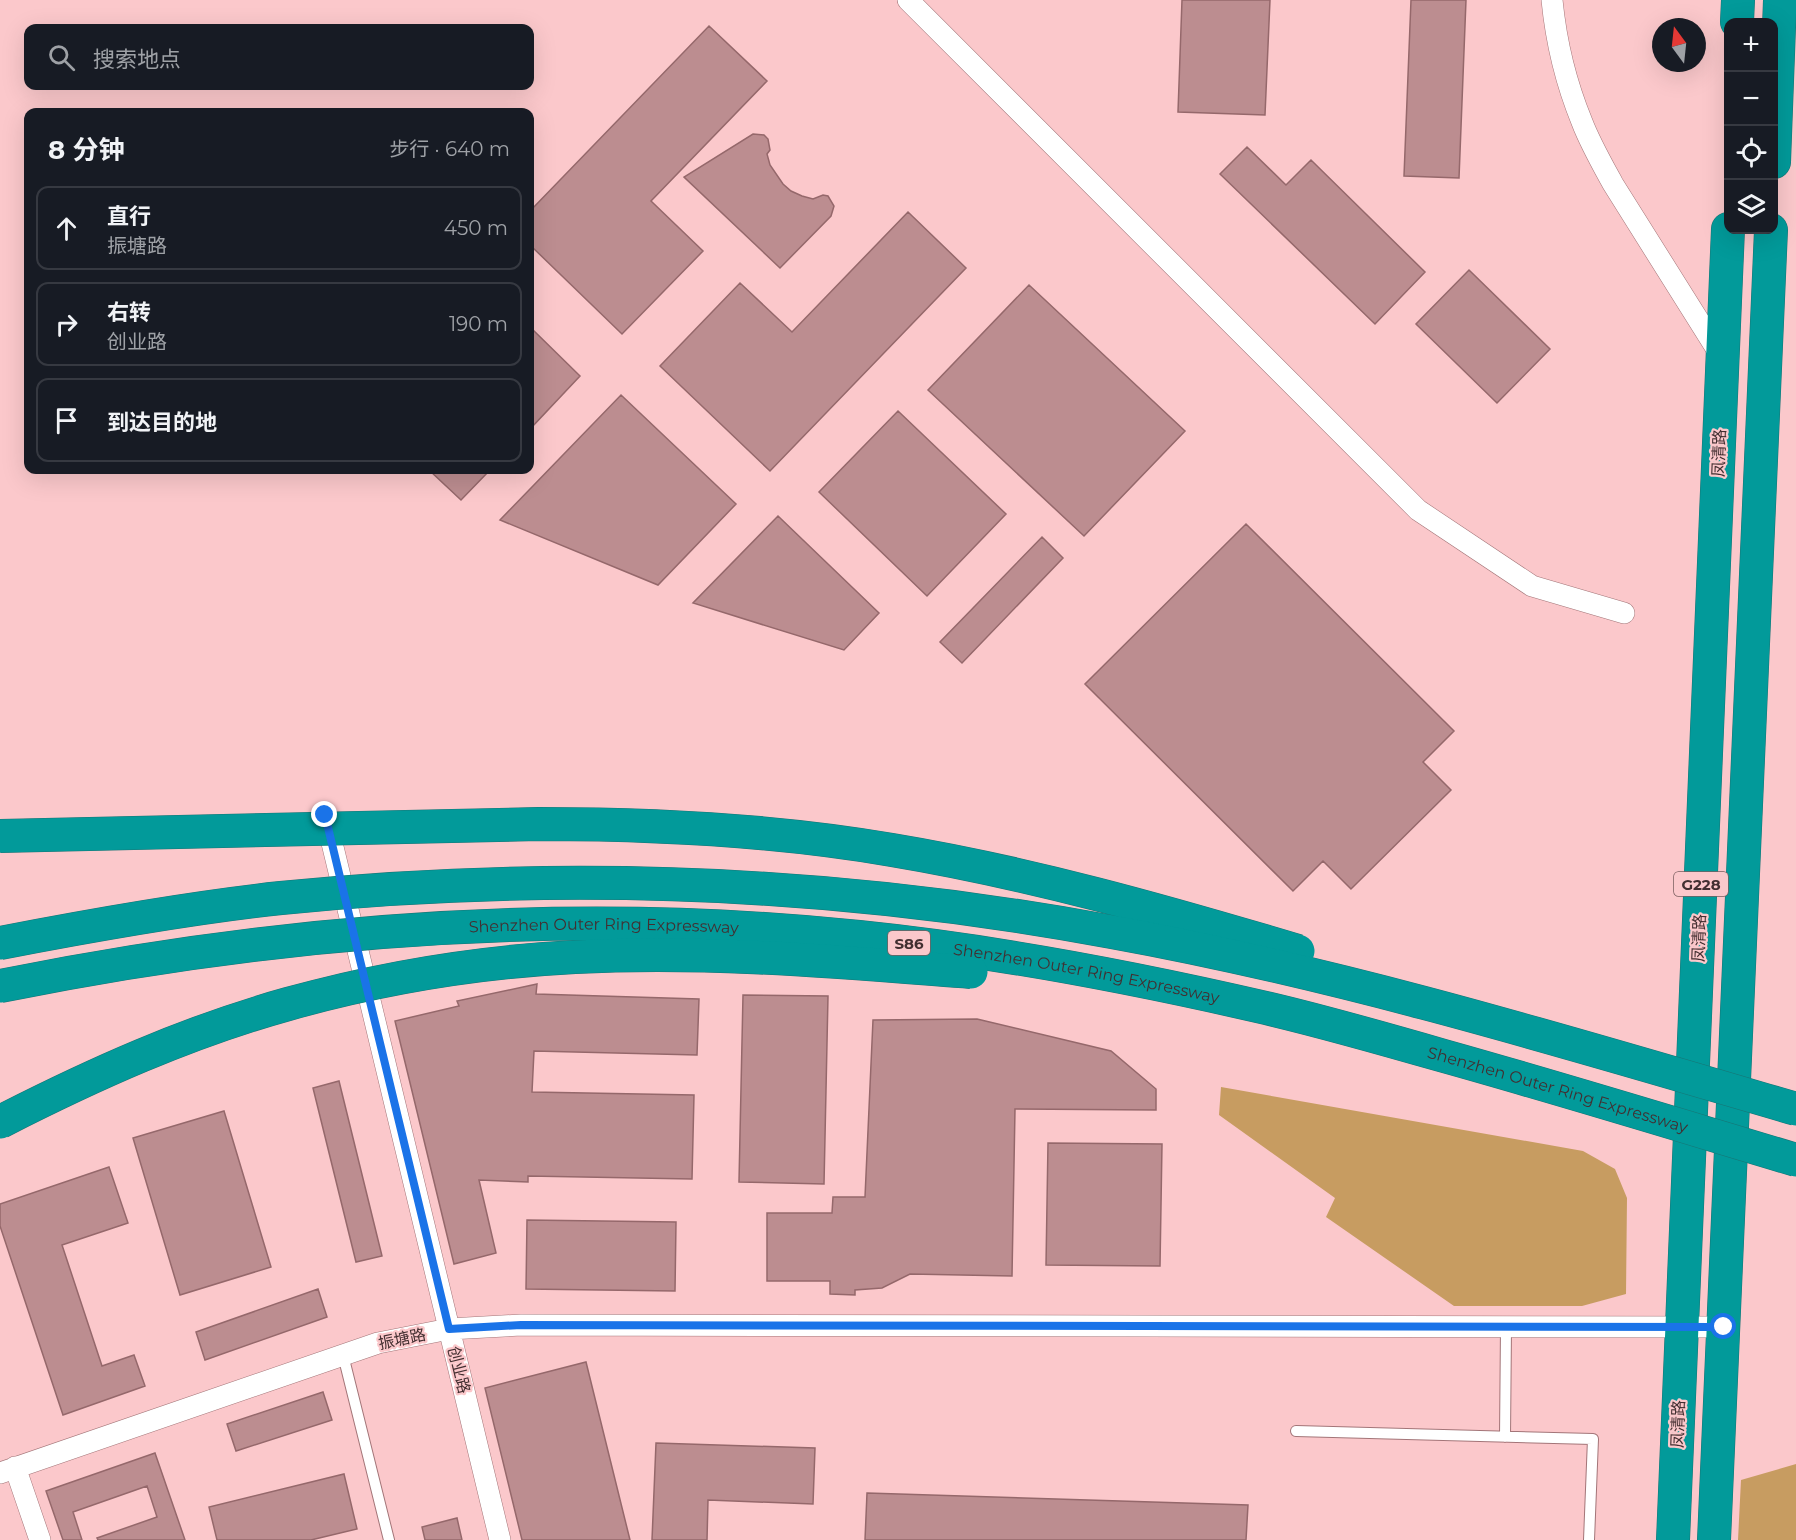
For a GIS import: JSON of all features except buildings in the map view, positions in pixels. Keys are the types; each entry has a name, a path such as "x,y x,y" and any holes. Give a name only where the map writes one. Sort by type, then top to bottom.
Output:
{"highway":[{"path":"1737,18 1738,0"},
{"path":"1775,126 1780,0"},
{"name":"凤清路","path":"1673,1540 1728,234"},
{"name":"G228","path":"1714,1540 1771,234"},
{"path":"0,836 346,827 583,824 715,830 846,843 974,865 1140,904 1387,978 1546,1036"},
{"path":"0,943 211,907 340,893 461,886 569,883 663,884 856,895 920,902 1113,932 1299,972 1546,1036 1796,1108"},
{"name":"Shenzhen Outer Ring Expressway","path":"0,986 200,951 320,936 499,925 607,924 738,928 810,933 892,941 1032,961 1270,1009 1396,1042 1796,1160"},
{"path":"0,1122 133,1059 260,1012 400,978 516,962 603,956 772,958 976,972 1206,995"}],"street":[{"path":"908,0 1418,510 1532,586 1623,613"},
{"path":"1552,0 1560,53 1582,122 1597,154 1612,184 1723,358"},
{"name":"创业路","path":"325,815 500,1540"},
{"name":"振塘路","path":"8,1470 378,1343 449,1329 521,1325 1724,1327"},
{"path":"8,1470 40,1540"}],"lane":[{"path":"1505,1437 1506,1327"},
{"path":"343,1355 389,1540"},
{"path":"1296,1431 1593,1439 1589,1540"}],"shaded area":[{"path":"1221,1087 1583,1151 1615,1169 1627,1198 1626,1294 1582,1306 1454,1306 1326,1217 1335,1198 1219,1115"},
{"path":"1796,1464 1796,1540 1738,1540 1741,1480"}],"route":[{"path":"325,815 449,1329 521,1325 1724,1327"}]}
